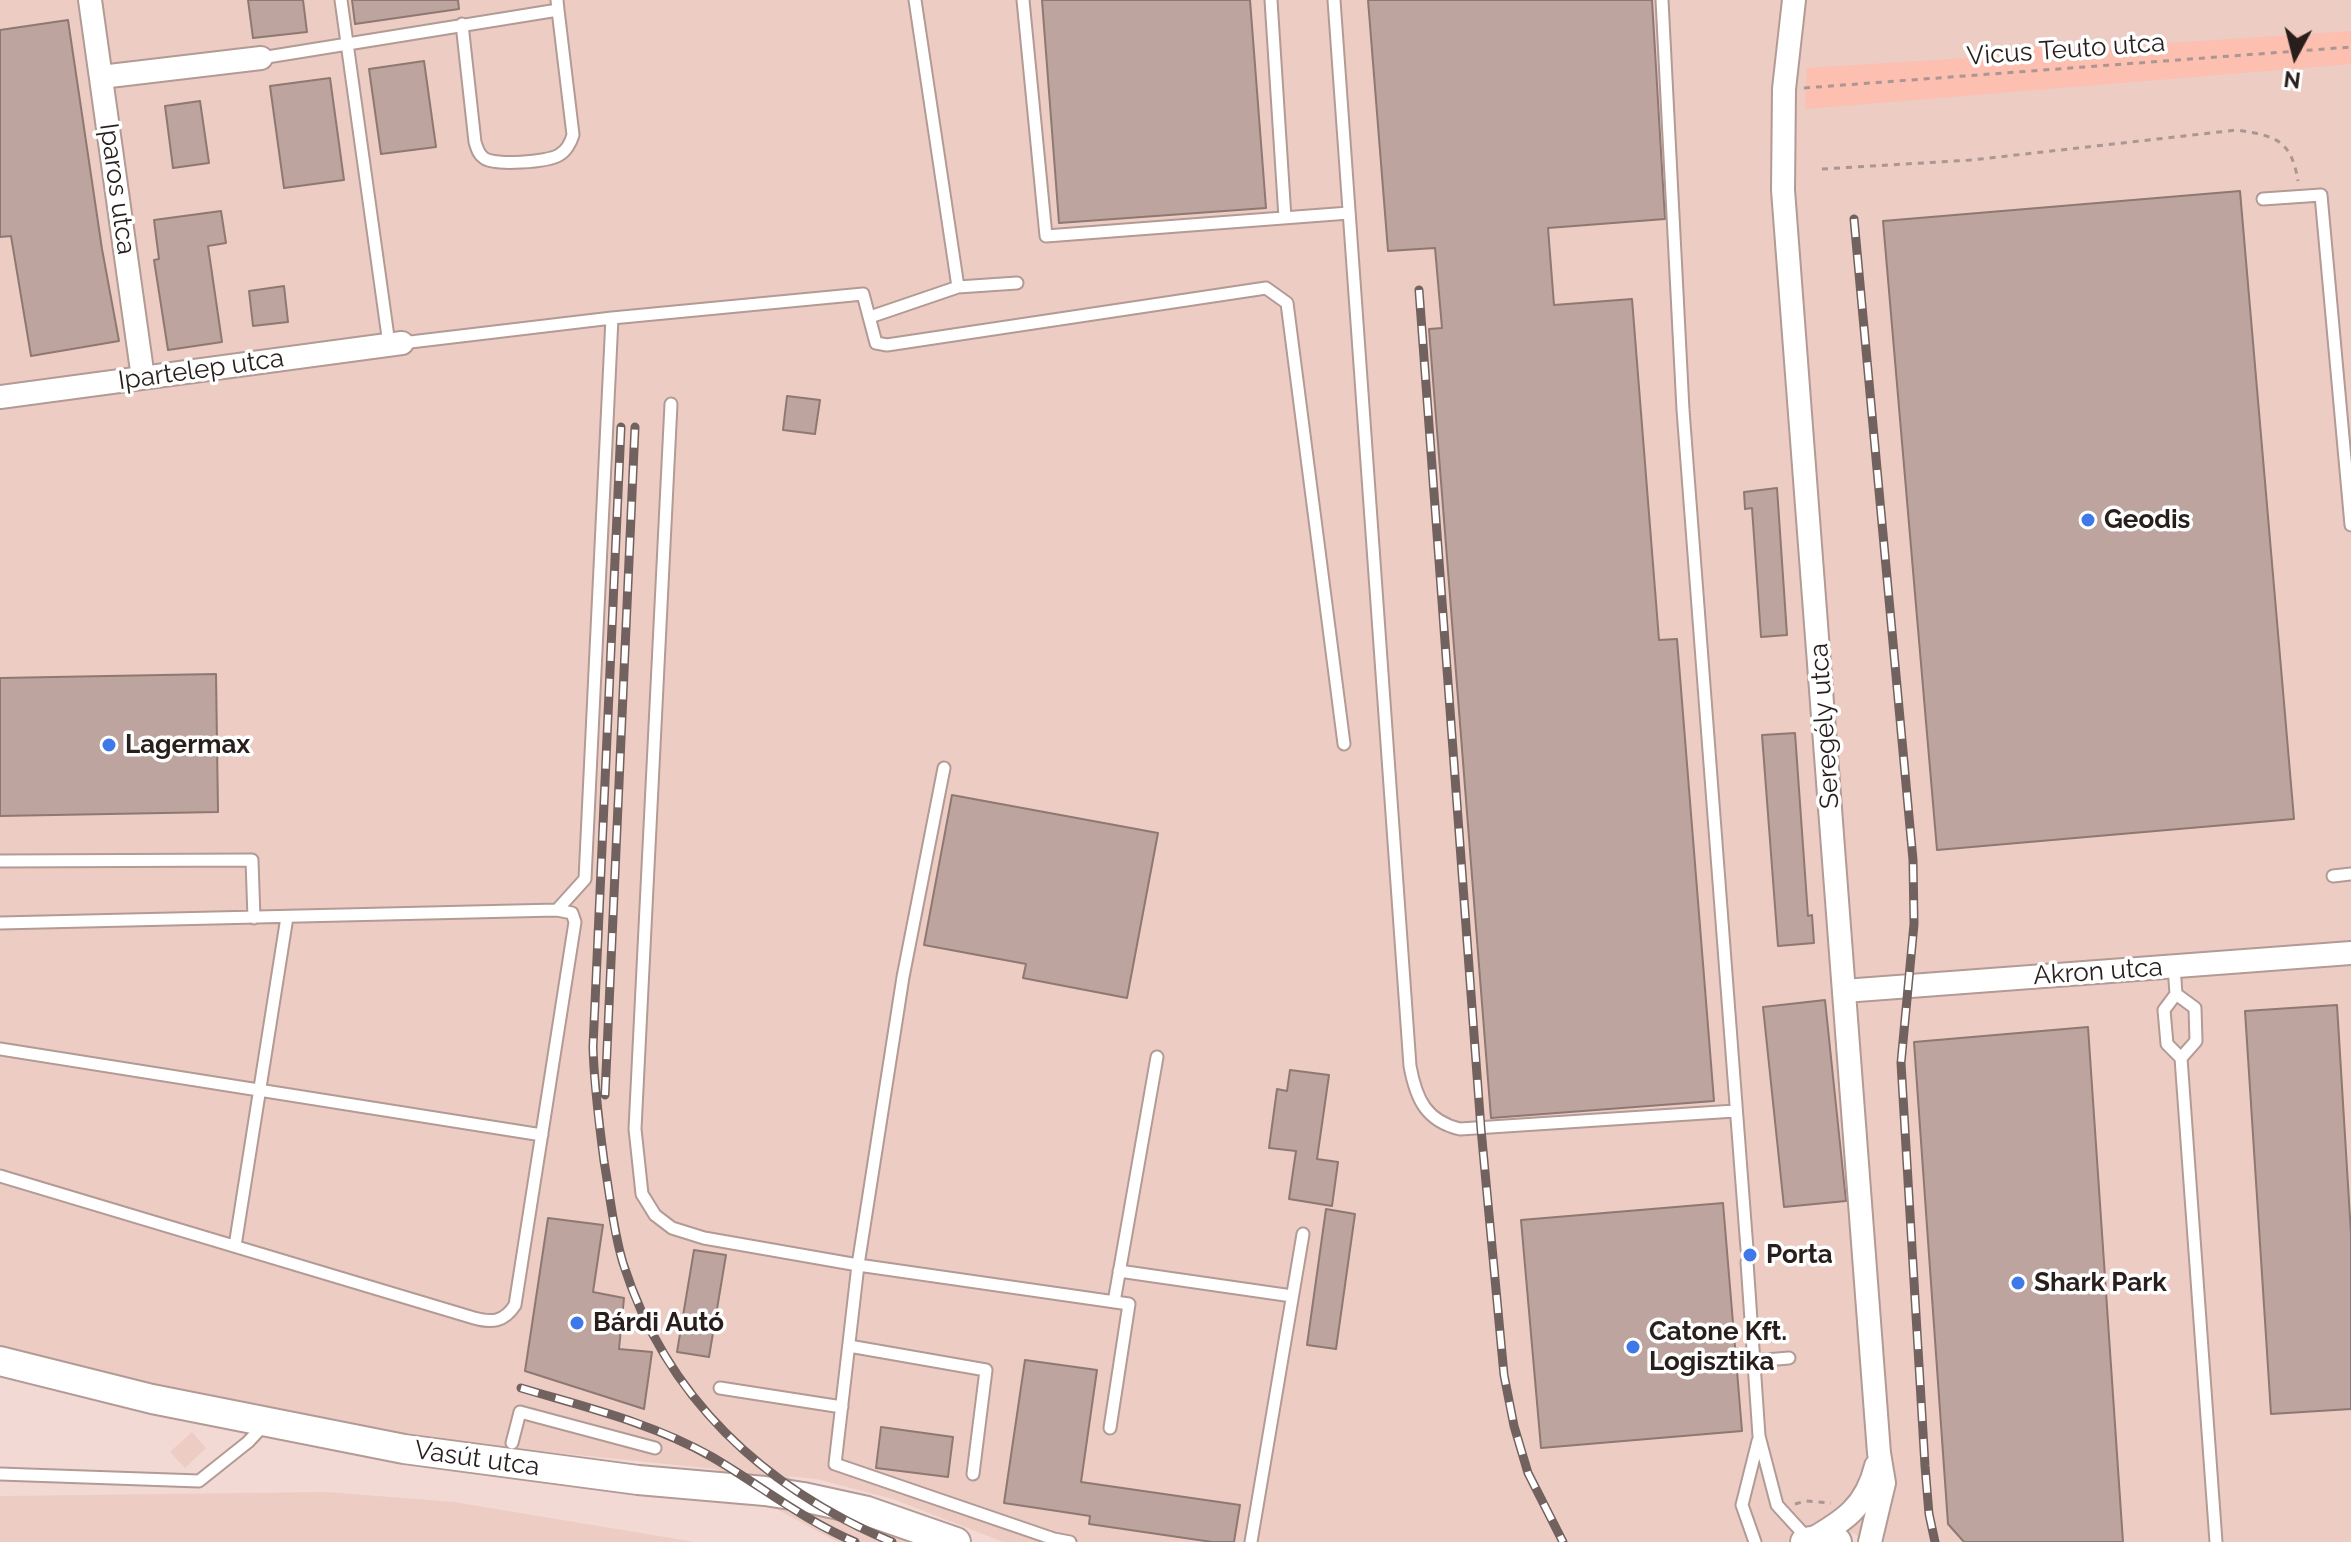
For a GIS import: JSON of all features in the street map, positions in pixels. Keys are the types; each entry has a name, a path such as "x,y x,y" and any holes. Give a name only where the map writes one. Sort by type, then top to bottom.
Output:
{"street":[{"name":"Iparos utca","path":"90,0 143,378"},
{"name":"Seregély utca","path":"1794,0 1784,89 1783,190 1879,1453 1884,1483 1870,1542"},
{"path":"101,77 261,58"},
{"name":"Ipartelep utca","path":"0,397 396,343"},
{"name":"Akron utca","path":"1844,991 2351,953"},
{"name":"Vasút utca","path":"0,1361 152,1399 404,1449 496,1463 803,1497 867,1511 956,1542"},
{"name":"Seregély utca","path":"1807,1541 1836,1526 1854,1512 1873,1477 1879,1453"},
{"path":"1807,1541 1837,1542"}],"lane":[{"path":"341,0 396,343 863,294 876,343 887,345 1266,288 1287,303 1344,744"},
{"path":"915,0 958,287"},
{"path":"1023,0 1046,236 1349,213"},
{"path":"1271,0 1285,218"},
{"path":"1334,0 1414,1089 1422,1106 1433,1118 1446,1126 1460,1129 1735,1111"},
{"path":"1662,0 1683,410 1759,1436 1777,1505 1807,1541"},
{"path":"261,58 349,45 558,5 573,135 559,155 498,163 483,158 478,152 462,24"},
{"path":"2263,199 2321,195 2351,525"},
{"path":"870,317 958,287 1017,283"},
{"path":"557,910 585,879 612,318"},
{"path":"671,404 635,1129 642,1194 655,1215 672,1228 704,1238 858,1265 1129,1304 1110,1428"},
{"path":"944,768 903,977 858,1265 835,1464 1070,1542"},
{"path":"0,861 252,860 254,918"},
{"path":"2333,876 2351,874"},
{"path":"0,923 557,910 572,913 575,922 515,1305 504,1318 495,1322 0,1176"},
{"path":"235,1246 287,917"},
{"path":"2174,966 2176,994 2164,1010 2167,1044 2181,1058 2216,1542"},
{"path":"2176,994 2195,1008 2196,1041 2181,1058"},
{"path":"0,1049 542,1135"},
{"path":"1114,1302 1157,1057"},
{"path":"1251,1542 1303,1234"},
{"path":"1119,1271 1292,1296"},
{"path":"849,1346 986,1370 973,1474"},
{"path":"1754,1361 1789,1358"},
{"path":"720,1388 842,1407"},
{"path":"512,1443 520,1412 655,1448"},
{"path":"0,1474 199,1481 248,1442 267,1422"},
{"path":"1755,1542 1742,1505 1759,1436"}],"path":[{"name":"Vicus Teuto utca","path":"1784,89 2351,47"},
{"path":"1822,169 1972,160 2237,130 2272,136 2283,145 2295,165 2300,196"}],"shaded area":[{"path":"0,0 2351,0 2351,1542 1869,1542 1843,1528 1806,1527 1787,1542 1003,1542 893,1499 816,1479 788,1476 798,1485 911,1542 838,1542 780,1511 716,1469 481,1445 271,1415 0,1349"},
{"path":"2351,31 2351,64 1805,109 1807,68 1984,57 2004,47 2059,43 2064,50"},
{"path":"192,1432 206,1448 185,1468 170,1452"},
{"path":"326,1492 454,1502 695,1542 0,1542 0,1496"}],"building":[{"path":"248,0 303,0 307,32 253,38"},
{"path":"352,0 458,0 459,9 355,24"},
{"path":"1042,0 1250,0 1266,208 1059,223"},
{"path":"1368,0 1652,0 1665,219 1548,228 1554,305 1632,299 1659,640 1677,639 1714,1101 1491,1118 1429,329 1442,328 1435,248 1388,251"},
{"path":"68,20 119,341 31,356 11,236 0,237 0,30"},
{"path":"424,61 436,147 381,154 369,69"},
{"path":"330,78 344,180 284,188 270,86"},
{"path":"200,101 209,163 173,168 165,106"},
{"name":"Geodis","path":"2240,191 2294,819 1937,850 1883,221"},
{"path":"221,211 226,243 208,246 222,342 168,350 154,260 159,259 154,220"},
{"path":"284,286 288,322 253,326 249,291"},
{"path":"787,396 820,400 815,434 783,430"},
{"path":"1777,488 1787,635 1761,637 1752,508 1745,509 1744,492"},
{"name":"Lagermax","path":"216,674 218,812 0,816 0,678"},
{"path":"1795,733 1808,916 1812,915 1814,943 1778,946 1762,735"},
{"path":"952,795 1158,833 1127,998 1023,978 1026,964 924,945"},
{"path":"1825,1000 1846,1201 1784,1207 1763,1007"},
{"path":"2337,1005 2351,1234 2351,1409 2271,1414 2245,1011"},
{"name":"Shark Park","path":"2088,1027 2123,1542 1964,1542 1948,1524 1914,1042"},
{"path":"1290,1070 1329,1075 1317,1159 1338,1162 1332,1206 1289,1199 1296,1151 1269,1148 1277,1089 1287,1091"},
{"name":"Catone Kft. Logisztika","path":"1723,1203 1742,1431 1541,1448 1521,1220"},
{"path":"1326,1209 1355,1214 1336,1349 1307,1345"},
{"name":"Bárdi Autó","path":"548,1218 603,1225 593,1292 624,1298 619,1349 652,1352 644,1409 525,1371"},
{"path":"694,1250 726,1255 709,1357 677,1352"},
{"path":"1025,1360 1097,1370 1081,1482 1240,1505 1234,1542 1212,1542 1089,1524 1090,1516 1004,1503"},
{"path":"881,1427 953,1437 948,1477 876,1468"}],"railway":[{"path":"1854,219 1913,860 1914,924 1901,1063 1925,1466 1935,1542"},
{"path":"1419,290 1481,1129 1504,1375 1514,1426 1528,1473 1563,1542"},
{"path":"621,427 593,1047 602,1147 620,1251 642,1312 665,1356 693,1396 726,1433 762,1466 802,1495 892,1542"},
{"path":"605,1095 635,427"},
{"path":"521,1388 618,1417 689,1445 817,1523 855,1542"}],"place":[{"name":"Geodis","path":"2088,520"},
{"name":"Lagermax","path":"109,745"},
{"name":"Porta","path":"1750,1255"},
{"name":"Shark Park","path":"2018,1283"},
{"name":"Bárdi Autó","path":"577,1323"},
{"name":"Catone Kft. Logisztika","path":"1633,1347"}]}
